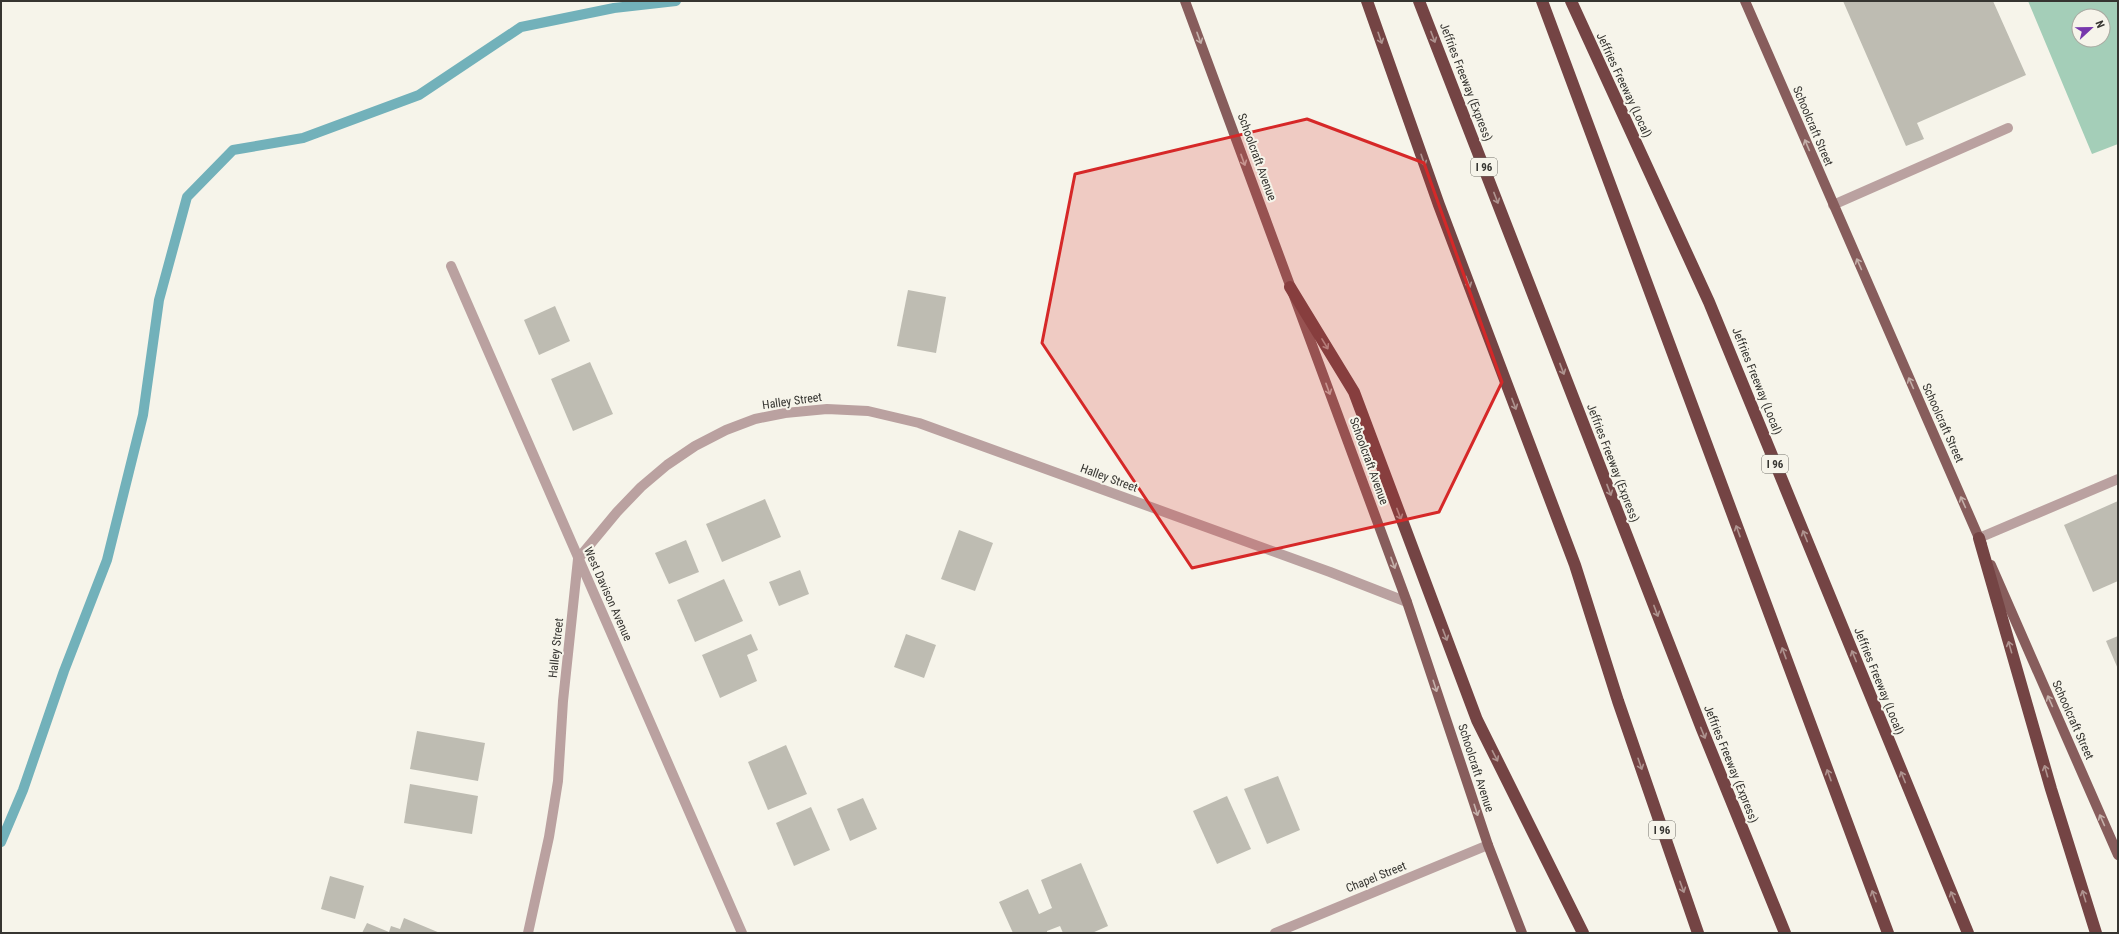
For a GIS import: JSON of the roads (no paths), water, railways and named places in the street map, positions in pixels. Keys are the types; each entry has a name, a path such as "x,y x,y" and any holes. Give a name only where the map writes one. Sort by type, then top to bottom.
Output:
{"highway":[{"name":"I 96","path":"1367,1 1439,205 1575,565 1623,714 1698,933"},
{"name":"Jeffries Freeway (Express)","path":"1419,1 1699,722 1785,933"},
{"path":"1542,1 1888,933"},
{"name":"Jeffries Freeway (Local)","path":"1571,1 1709,302 1968,933"},
{"path":"1290,287 1354,392 1477,720 1583,933"},
{"path":"1979,538 2051,789 2096,933"}],"main road":[{"name":"Schoolcraft Avenue","path":"1185,1 1407,602 1488,845 1522,933"},
{"name":"Schoolcraft Street","path":"1745,1 2118,855"}],"street":[{"path":"1833,205 2008,128"},
{"name":"West Davison Avenue","path":"451,266 742,933"},
{"name":"Halley Street","path":"528,933 549,837 558,781 563,702 578,559 617,512 641,487 667,465 695,446 726,430 755,420 785,413 827,409 868,411 920,423 1330,572 1407,602"},
{"path":"1979,538 2118,479"},
{"name":"Chapel Street","path":"1275,933 1488,845"}],"waterway":[{"path":"1,842 23,790 64,671 107,560 143,415 159,300 187,197 233,150 303,138 419,95 521,27 614,8 676,1"}]}
